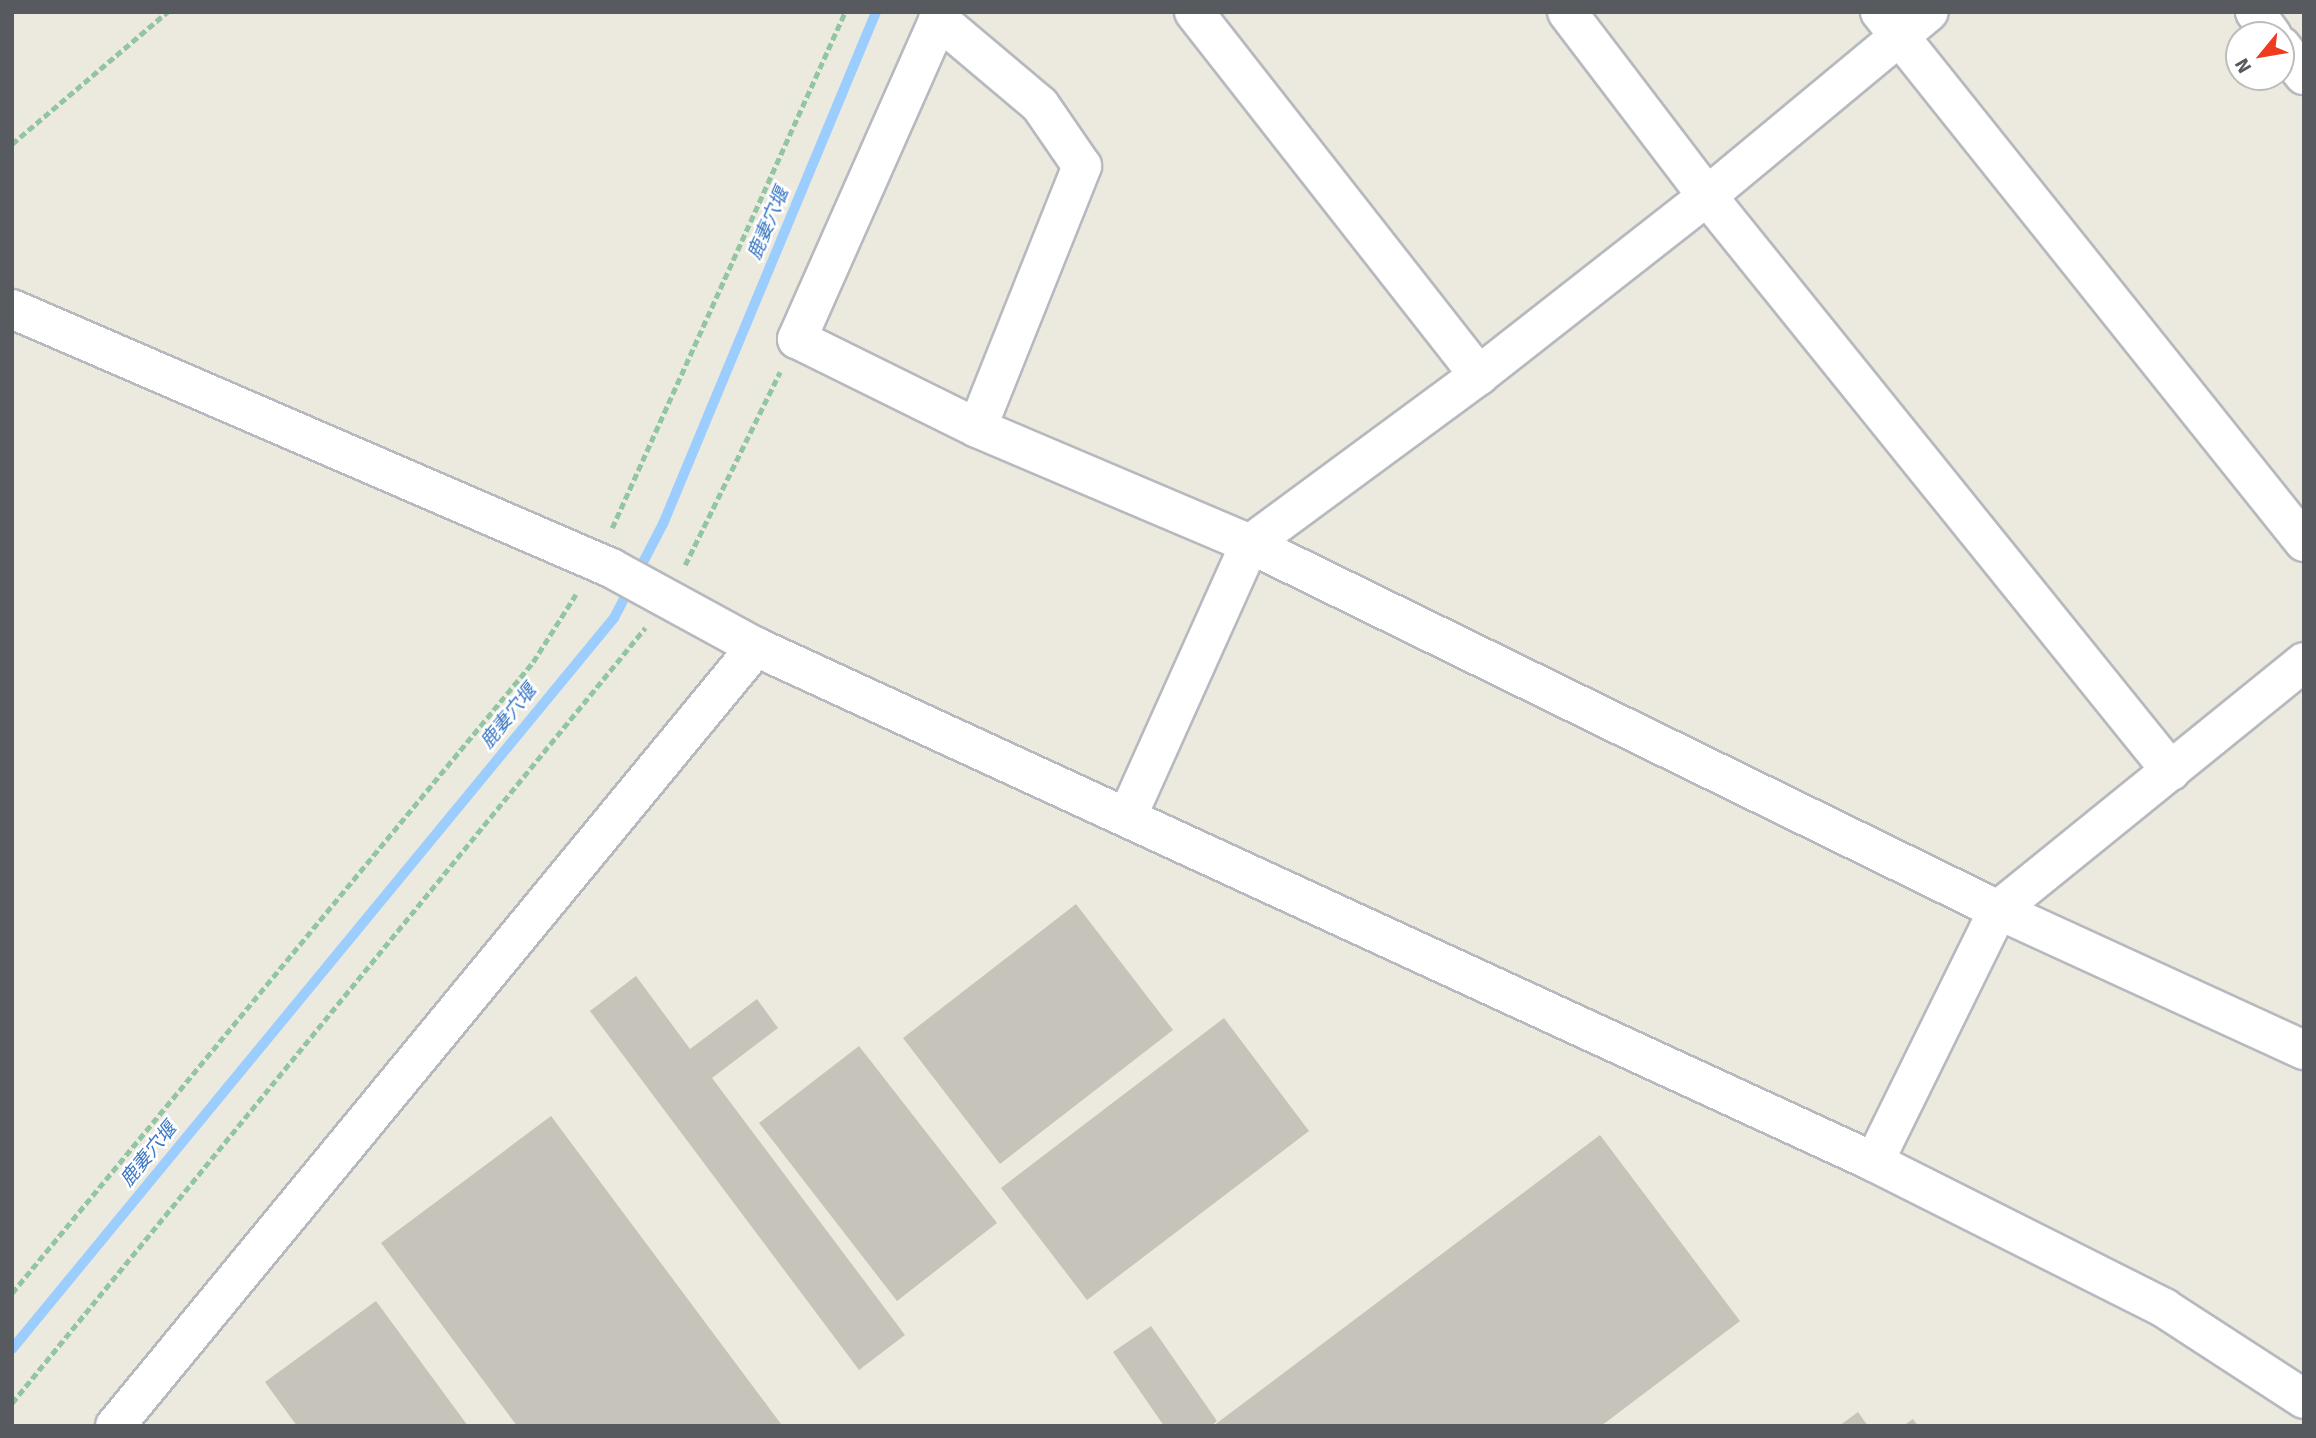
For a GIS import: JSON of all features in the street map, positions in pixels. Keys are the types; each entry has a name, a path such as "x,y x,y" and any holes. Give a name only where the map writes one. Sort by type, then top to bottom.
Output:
{"street":[{"path":"1194,12 1479,375"},
{"path":"1567,12 1707,195 2171,771"},
{"path":"1128,815 1250,544 1479,375 1707,195 1889,24 1928,12"},
{"path":"977,428 1082,166 1040,105 940,16 797,339 977,428 1250,544 1998,910 2304,1050"},
{"path":"1889,24 2304,542"},
{"path":"12,309 604,565 756,647 1128,815 1874,1162 2164,1308 2304,1399"},
{"path":"114,1426 756,647"},
{"path":"1874,1162 1998,910 2304,662"}],"path":[{"path":"12,144 167,12"},
{"path":"12,1293 533,662 604,565 845,12"},
{"path":"12,1403 659,595 797,339"}],"building":[{"path":"1076,904 1173,1030 1000,1164 903,1038"},
{"path":"636,976 690,1049 757,999 778,1028 712,1078 905,1335 859,1370 590,1011"},
{"path":"1224,1018 1309,1131 1087,1300 1001,1188"},
{"path":"859,1046 997,1223 897,1301 759,1123"},
{"path":"551,1116 781,1424 779,1426 517,1426 381,1243"},
{"path":"1600,1135 1740,1321 1601,1426 1213,1426"},
{"path":"376,1301 468,1426 297,1426 265,1382"},
{"path":"1151,1326 1217,1421 1211,1426 1164,1426 1113,1352"},
{"path":"1858,1412 1868,1426 1839,1426"},
{"path":"1913,1419 1918,1426 1903,1426"}],"waterway":[{"name":"鹿妻穴堰","path":"12,1349 614,618 663,524 876,12"}]}
